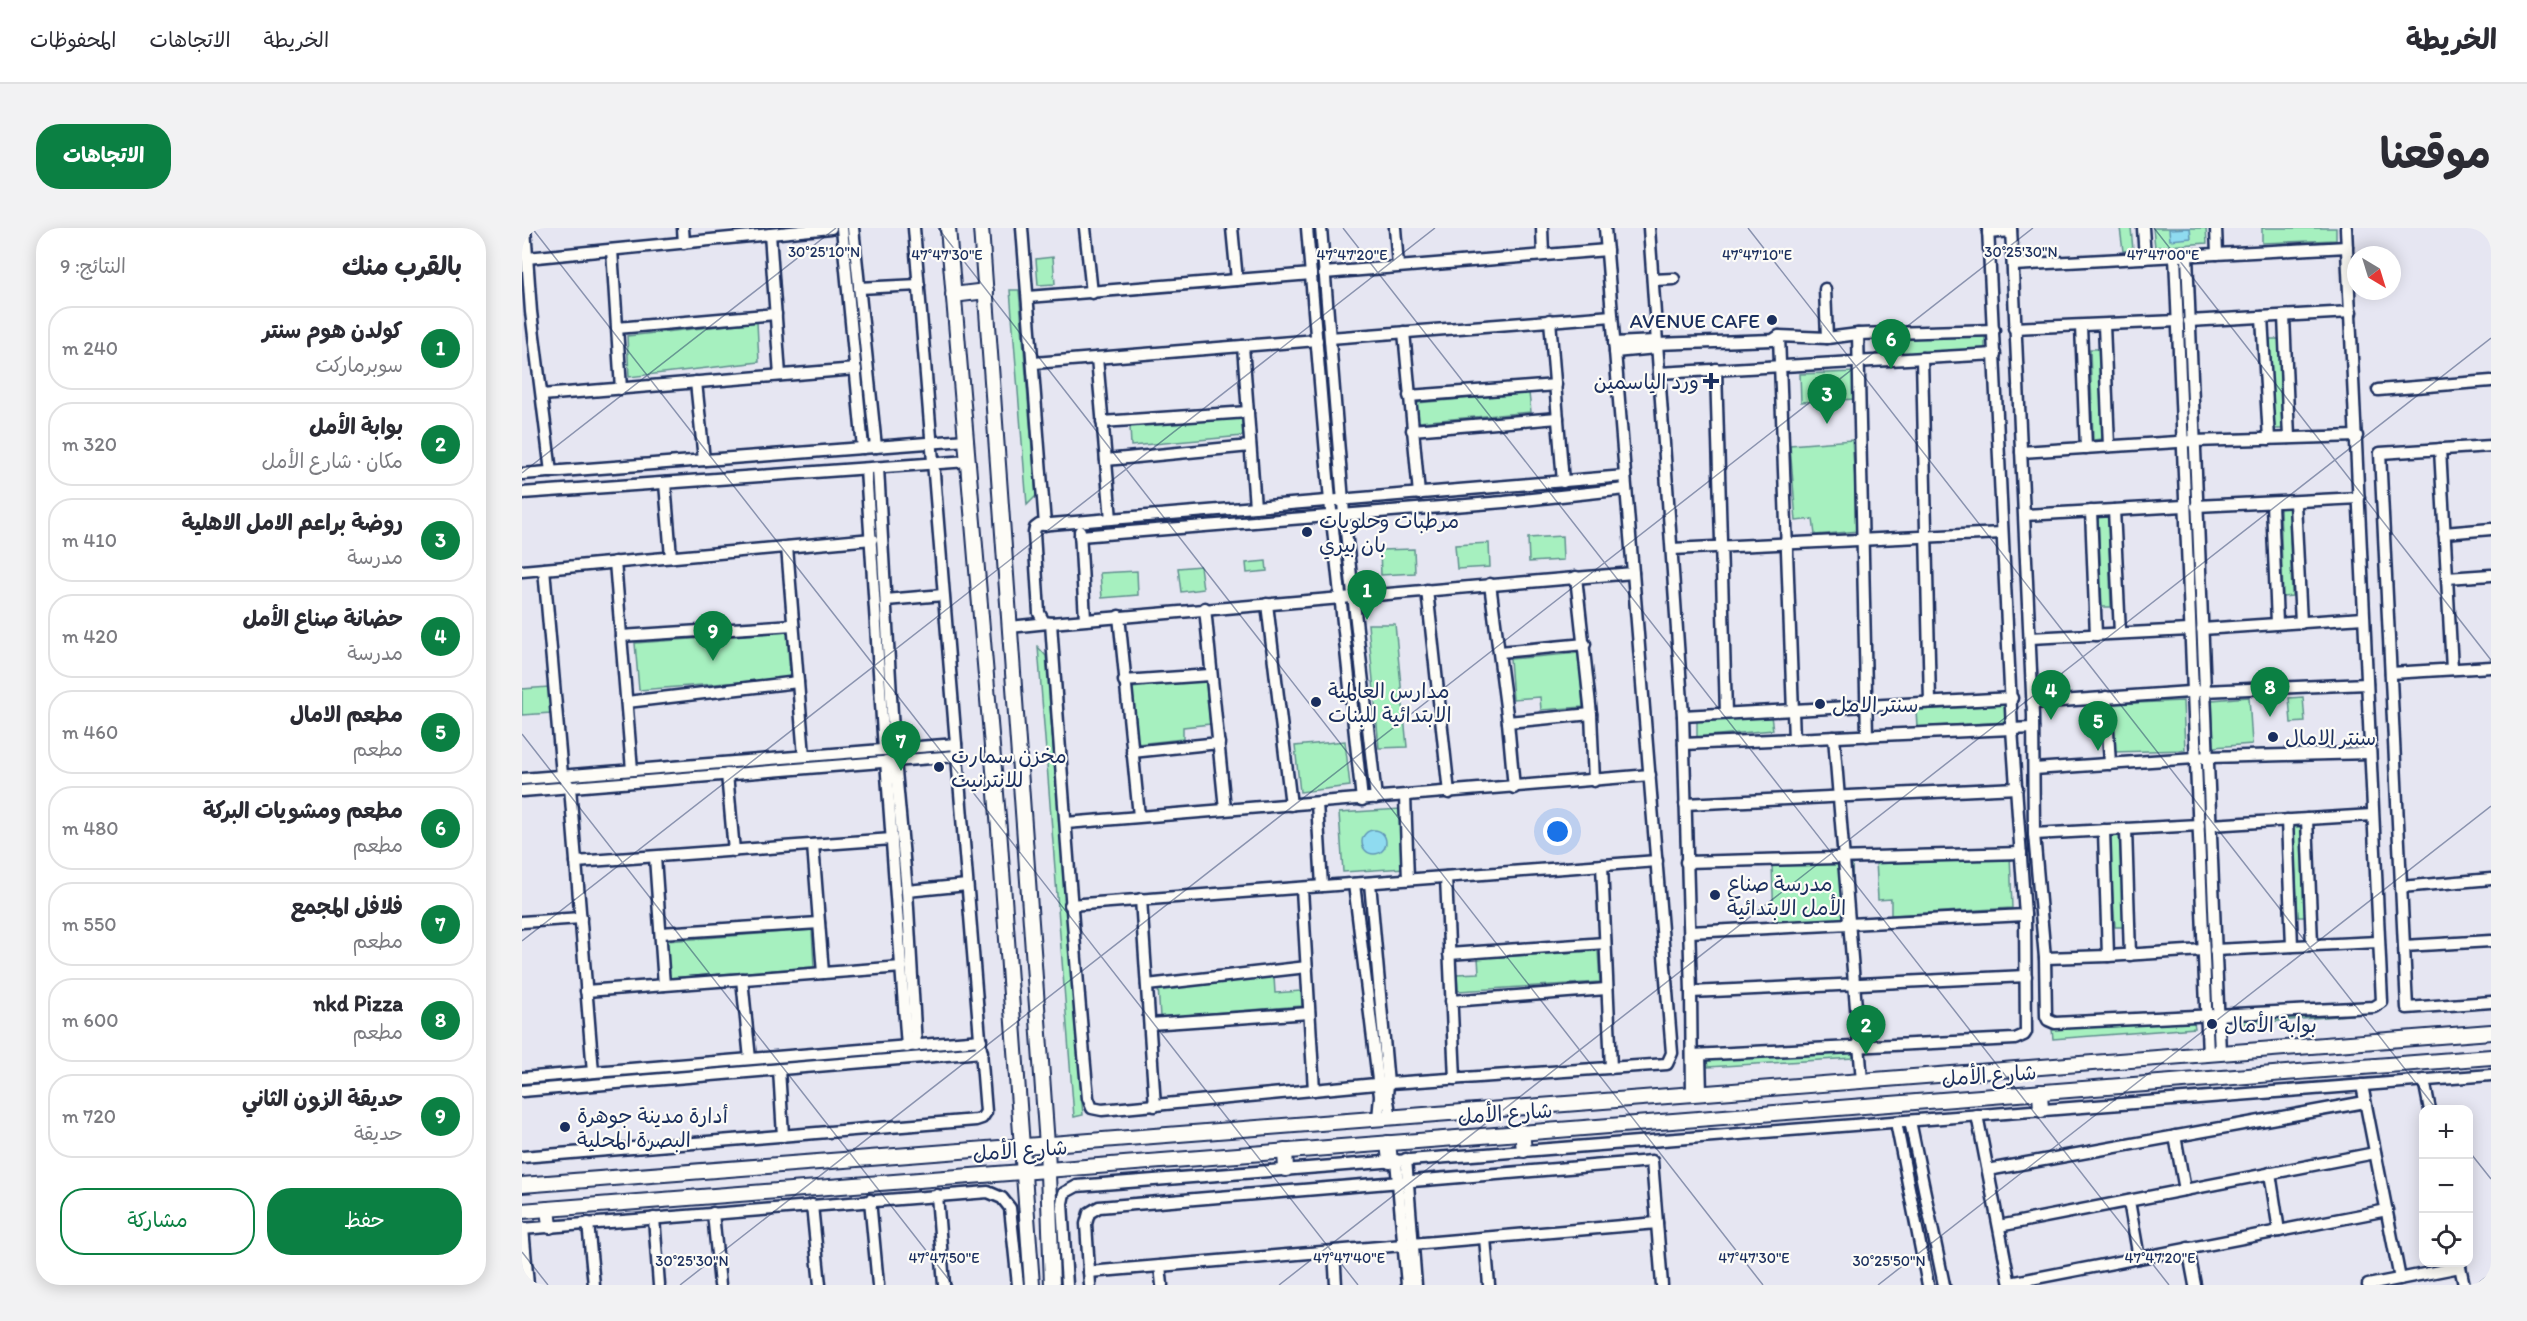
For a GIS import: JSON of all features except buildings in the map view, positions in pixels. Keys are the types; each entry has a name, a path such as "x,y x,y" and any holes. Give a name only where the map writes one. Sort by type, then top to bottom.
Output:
{"main road":[{"path":"948,228 999,829 1032,1285"},
{"path":"981,228 1047,1145 1052,1285"},
{"path":"953,295 986,291"},
{"path":"999,829 1025,827"},
{"name":"شارع الأمل","path":"522,1181 1047,1145 1384,1112 1587,1103 2491,1032"},
{"path":"2464,1034 2465,1059"},
{"name":"شارع الأمل","path":"522,1211 2491,1057"},
{"path":"2040,1092 2041,1110"},
{"path":"1587,1103 1587,1127"},
{"path":"1522,1132 1524,1150"},
{"path":"1388,1143 1397,1160"},
{"path":"1286,1151 1286,1169"},
{"path":"548,1209 550,1226"}],"street":[{"path":"525,228 527,313 542,395 551,472"},
{"path":"683,228 684,243"},
{"path":"527,258 831,228"},
{"path":"842,228 863,448"},
{"path":"853,228 876,447"},
{"path":"522,1157 982,1118 987,1106 914,228"},
{"path":"1022,228 1045,525"},
{"path":"1092,293 1085,228 1093,228"},
{"path":"1232,228 1237,280"},
{"path":"1307,228 1330,501 1362,800"},
{"path":"1321,228 1344,514 1376,798"},
{"path":"1395,228 1398,266"},
{"path":"1542,228 1543,255"},
{"path":"1605,228 1672,1058 1664,1065 1382,1084 1102,1110 1092,1108 1089,1102 1070,905 1066,823 1049,623 1040,616 1034,533 1037,526 1625,476"},
{"path":"1649,228 1683,716 1686,862 1697,1094"},
{"path":"2143,228 2145,258"},
{"path":"2216,228 2217,254"},
{"path":"2013,265 2347,247 2346,228"},
{"path":"1696,1055 2024,1035 2026,1028 2025,915 2012,729 1988,231 2011,230 2033,715 2034,834 2044,958 2046,1016 2052,1023 2377,1007 2383,999 2372,815 2350,300"},
{"path":"770,234 780,375"},
{"path":"612,250 621,389"},
{"path":"1324,273 1607,250"},
{"path":"1989,253 2012,251"},
{"path":"2175,256 2184,321"},
{"path":"2187,256 2184,321 2188,442 2196,506 2209,757 2218,1014 2214,1054"},
{"path":"1028,297 1311,274"},
{"path":"1653,280 1674,279"},
{"path":"859,288 920,285"},
{"path":"1825,289 1827,338"},
{"path":"2014,328 2351,312"},
{"path":"617,327 776,315"},
{"path":"1330,338 1612,316"},
{"path":"2284,316 2289,438"},
{"path":"2262,317 2270,439"},
{"path":"1550,320 1563,482"},
{"path":"2104,325 2109,446"},
{"path":"2081,326 2086,448"},
{"path":"1615,348 1656,344 1773,340 1779,336 1827,338 1858,334 1994,330"},
{"path":"1404,332 1419,494"},
{"path":"1858,334 1867,736"},
{"path":"1779,336 1794,739"},
{"path":"1034,363 1317,340"},
{"path":"1243,346 1255,507"},
{"path":"1659,373 1995,354"},
{"path":"1097,358 1111,519"},
{"path":"1922,358 1929,702"},
{"path":"542,395 856,369"},
{"path":"1716,369 1725,713"},
{"path":"2378,390 2491,381"},
{"path":"696,382 704,460"},
{"path":"1409,396 1556,385"},
{"path":"1102,422 1248,412"},
{"path":"1412,430 1558,418"},
{"path":"2021,452 2188,442 2357,436"},
{"path":"522,474 966,440"},
{"path":"2188,442 2184,506 2192,692 2198,758 2205,1015 2214,1054"},
{"path":"1106,460 1250,446"},
{"path":"2491,446 2380,453 2407,1008 2491,1002"},
{"path":"2440,449 2452,669"},
{"path":"522,494 968,461"},
{"path":"878,468 886,600 892,839 902,967 912,1046"},
{"path":"866,469 890,755 907,891 912,1046"},
{"path":"665,483 671,557"},
{"path":"1080,536 1504,502 1626,489"},
{"path":"2196,506 2295,503 2359,498"},
{"path":"2295,503 2301,623"},
{"path":"2272,504 2277,623"},
{"path":"2025,515 2184,506"},
{"path":"2114,510 2120,633"},
{"path":"2091,511 2096,635"},
{"path":"1078,522 1085,619"},
{"path":"2444,533 2491,529"},
{"path":"1672,549 2002,532"},
{"path":"522,571 872,539"},
{"path":"787,547 804,756"},
{"path":"615,562 632,770"},
{"path":"544,569 562,775 570,787 593,1072"},
{"path":"1010,627 1205,608 1353,598 1633,573"},
{"path":"2447,578 2491,575"},
{"path":"1576,577 1585,644 1594,781"},
{"path":"1490,584 1500,652 1514,788"},
{"path":"1427,590 1449,793"},
{"path":"886,600 943,595"},
{"path":"1267,604 1291,805"},
{"path":"1205,608 1210,675 1226,809"},
{"path":"1119,616 1139,816"},
{"path":"2202,629 2363,618"},
{"path":"621,636 793,625"},
{"path":"2030,638 2189,630"},
{"path":"1500,652 1585,644"},
{"path":"2391,673 2491,667"},
{"path":"1124,681 1210,675"},
{"path":"627,702 798,682"},
{"path":"2032,703 2204,691 2367,684"},
{"path":"2106,697 2110,764"},
{"path":"1683,716 2012,698"},
{"path":"1508,722 1591,714"},
{"path":"2012,716 2033,715"},
{"path":"1683,744 2033,728"},
{"path":"1834,737 1862,1081"},
{"path":"1132,752 1219,743"},
{"path":"522,791 727,774 890,755 956,750"},
{"path":"2034,769 2209,757 2370,753"},
{"path":"522,779 804,756 890,755"},
{"path":"727,774 734,851"},
{"path":"1066,823 1514,788 1650,775"},
{"path":"1685,804 2017,788"},
{"path":"1405,796 1408,879"},
{"path":"1317,803 1322,886"},
{"path":"2211,825 2372,815"},
{"path":"2307,819 2312,944"},
{"path":"2287,820 2292,946"},
{"path":"2034,834 2199,825"},
{"path":"2126,829 2130,955"},
{"path":"2104,830 2108,956"},
{"path":"576,862 892,839"},
{"path":"813,845 823,973"},
{"path":"1686,862 2021,853"},
{"path":"655,856 664,985"},
{"path":"1070,905 1657,861"},
{"path":"1602,865 1611,1068"},
{"path":"1446,877 1455,1079"},
{"path":"2402,887 2491,879"},
{"path":"1370,883 1382,1084"},
{"path":"1353,884 1382,1084 1387,1095 1384,1112"},
{"path":"907,891 967,885"},
{"path":"1302,889 1314,1090"},
{"path":"1141,899 1155,1106"},
{"path":"1690,932 2025,915"},
{"path":"522,922 581,918"},
{"path":"661,933 819,923"},
{"path":"2404,946 2491,941"},
{"path":"2215,950 2378,942"},
{"path":"1449,954 1605,943"},
{"path":"2044,958 2203,950"},
{"path":"586,991 902,967"},
{"path":"1147,985 1307,967"},
{"path":"1691,992 2026,976"},
{"path":"742,979 750,1059"},
{"path":"1451,1001 1606,988"},
{"path":"1150,1024 1309,1013"},
{"path":"522,1078 912,1046 981,1046"},
{"path":"522,1091 779,1069 981,1046"},
{"path":"779,1069 783,1136"},
{"path":"1067,1285 1062,1198 1067,1190 1083,1185 2491,1075"},
{"path":"2424,1080 2429,1105"},
{"path":"2362,1085 2400,1279"},
{"path":"1988,1170 2365,1102"},
{"path":"1977,1115 2010,1284 2386,1210"},
{"path":"1910,1121 1944,1285"},
{"path":"1896,1122 1928,1285"},
{"path":"2175,1136 2185,1190"},
{"path":"1999,1226 2375,1153"},
{"path":"1397,1160 1403,1182 1408,1245 1407,1285"},
{"path":"1090,1285 1086,1220 1092,1210 1099,1207 1652,1161 1662,1285"},
{"path":"2270,1173 2279,1231"},
{"path":"528,1285 523,1228 988,1192 1008,1202 1013,1220 1018,1285"},
{"path":"937,1195 944,1285"},
{"path":"870,1200 878,1285"},
{"path":"2129,1201 2139,1258"},
{"path":"812,1205 820,1285"},
{"path":"714,1213 720,1285"},
{"path":"654,1218 659,1285"},
{"path":"588,1223 594,1285"},
{"path":"1089,1272 1657,1223"},
{"path":"1485,1238 1489,1285"},
{"path":"1408,1245 1416,1285"},
{"path":"2188,1248 2195,1285"},
{"path":"1334,1251 1336,1285"},
{"path":"1160,1266 1162,1285"},
{"path":"2368,1285 2451,1267"},
{"path":"2460,1267 2464,1285"}],"green space":[{"path":"2120,228 2131,228 2133,250 2123,251"},
{"path":"2153,228 2206,228 2207,243 2155,247"},
{"path":"2262,228 2336,228 2336,240 2262,243"},
{"path":"1053,257 1055,284 1038,285 1036,259"},
{"path":"1010,290 1019,290 1036,496 1027,505"},
{"path":"757,322 759,362 629,377 627,336"},
{"path":"1985,335 1985,349 1886,354 1886,340"},
{"path":"2270,339 2279,339 2282,429 2273,429"},
{"path":"2090,349 2099,349 2102,439 2093,440"},
{"path":"1855,372 1856,399 1801,402 1800,374"},
{"path":"1529,393 1531,412 1418,422 1417,403"},
{"path":"1242,417 1243,436 1131,446 1130,426"},
{"path":"1852,440 1859,531 1815,535 1813,519 1796,521 1790,445"},
{"path":"2280,506 2289,506 2292,596 2283,597"},
{"path":"2108,516 2111,607 2102,607 2098,517"},
{"path":"1562,536 1563,560 1529,562 1528,538"},
{"path":"1489,543 1490,567 1457,569 1455,545"},
{"path":"1414,549 1415,573 1381,575 1380,550"},
{"path":"1266,561 1267,571 1247,573 1246,563"},
{"path":"1200,566 1203,589 1181,592 1178,568"},
{"path":"1137,571 1138,595 1102,598 1100,573"},
{"path":"1368,624 1395,624 1407,747 1379,748"},
{"path":"787,632 790,678 639,690 635,643"},
{"path":"1038,647 1046,656 1083,1115 1074,1117"},
{"path":"1579,653 1583,707 1541,710 1540,697 1513,699 1510,659"},
{"path":"1206,680 1210,724 1183,727 1183,739 1137,744 1132,688"},
{"path":"549,687 551,713 522,715 522,689"},
{"path":"2249,697 2252,744 2214,747 2212,700"},
{"path":"2303,697 2305,722 2291,723 2289,698"},
{"path":"2183,701 2185,750 2113,752 2111,704"},
{"path":"2006,705 2006,722 1917,727 1916,710"},
{"path":"1771,716 1773,730 1697,737 1697,721"},
{"path":"1345,741 1350,786 1300,792 1295,746"},
{"path":"1401,809 1405,868 1343,872 1339,813"},
{"path":"2293,827 2304,827 2308,917 2298,917"},
{"path":"2119,836 2125,927 2115,927 2109,837"},
{"path":"2010,853 2012,908 1891,915 1891,899 1878,900 1876,860"},
{"path":"1852,860 1853,920 1774,922 1772,864"},
{"path":"812,930 814,967 668,978 666,941"},
{"path":"1598,951 1600,982 1458,991 1457,974 1479,973 1478,958"},
{"path":"1274,977 1275,993 1301,991 1302,1006 1160,1017 1158,986"},
{"path":"2374,1013 2243,1024 2242,1019"},
{"path":"2194,1022 2195,1028 2053,1039 2052,1029"},
{"path":"1853,1053 1853,1058 1708,1067 1707,1060"}],"water":[{"path":"2190,228 2191,238 2170,240 2169,229"},
{"path":"1374,830 1383,833 1386,842 1383,851 1374,854 1365,851 1362,842 1365,833"}],"place":[{"name":"AVENUE CAFE","path":"1772,320"},
{"name":"مطعم ومشويات البركة","path":"1891,369"},
{"name":"ورد الياسمين","path":"1711,381"},
{"name":"روضة براعم الامل الاهلية","path":"1827,424"},
{"name":"مرطبات وحلويات بان بيري","path":"1307,532"},
{"name":"كولدن هوم سنتر","path":"1367,620"},
{"name":"حديقة الزون الثاني","path":"713,661"},
{"name":"مدارس العالمية الابتدائية للبنات","path":"1316,702"},
{"name":"سنتر الامل","path":"1820,704"},
{"name":"nkd Pizza","path":"2270,717"},
{"name":"حضانة صناع الأمل","path":"2051,720"},
{"name":"سنتر الامال","path":"2273,737"},
{"name":"مطعم الامال","path":"2098,751"},
{"name":"مخزن سمارت للانترنيت","path":"939,767"},
{"name":"فلافل المجمع","path":"901,771"},
{"name":"مدرسة صناع الأمل الابتدائية","path":"1715,895"},
{"name":"بوابة الأمال","path":"2212,1024"},
{"name":"بوابة الأمل","path":"1866,1055"},
{"name":"أدارة مدينة جوهرة البصرة المحلية","path":"565,1127"}]}
